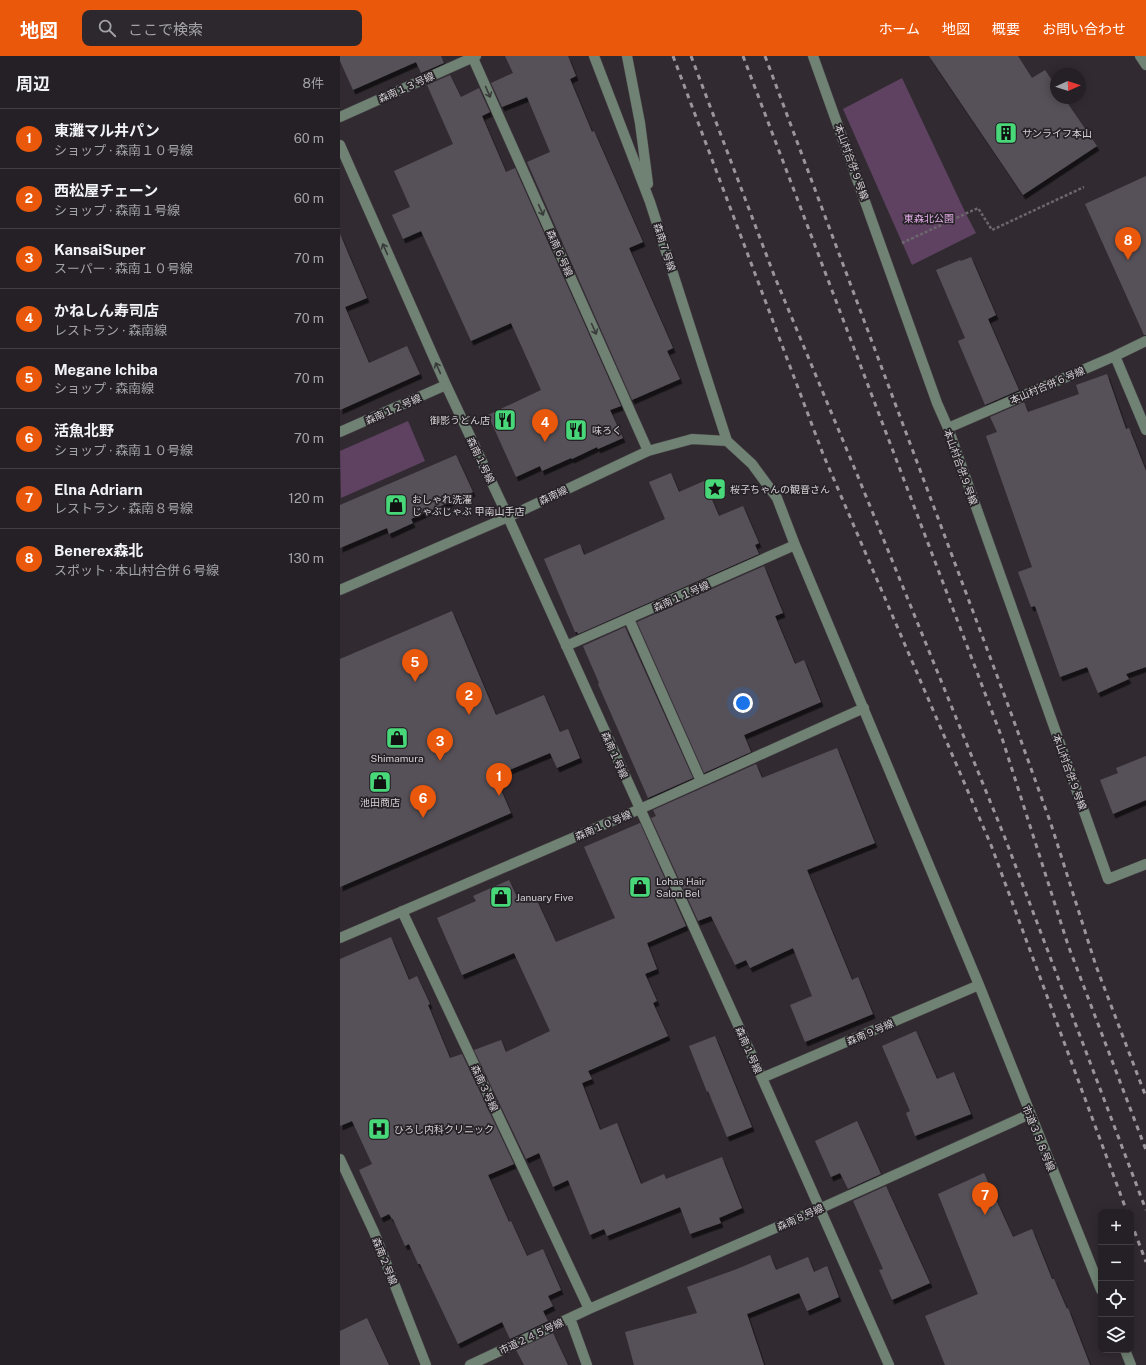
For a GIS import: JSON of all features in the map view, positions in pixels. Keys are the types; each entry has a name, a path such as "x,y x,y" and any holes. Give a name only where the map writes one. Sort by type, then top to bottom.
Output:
{"street":[{"name":"森南７号線","path":"594,56 650,202 727,441"},
{"path":"627,56 640,123 650,202"},
{"name":"本山村合併９号線","path":"813,56 937,403 948,428 1108,879 1146,864"},
{"path":"1140,56 1146,65"},
{"name":"森南１３号線","path":"340,117 474,57"},
{"name":"森南６号線","path":"474,57 648,451"},
{"name":"森南１号線","path":"340,145 446,385 508,517 762,1078 889,1365"},
{"name":"本山村合併６号線","path":"948,428 1115,356 1146,341"},
{"path":"1115,356 1146,430"},
{"name":"森南１２号線","path":"340,432 446,385"},
{"name":"森南線","path":"340,590 508,517 648,451 692,439 727,441"},
{"name":"市道３５８号線","path":"727,441 752,464 777,498 795,545 979,985 1098,1283"},
{"name":"森南１１号線","path":"566,646 795,545"},
{"path":"629,619 701,781"},
{"name":"森南１０号線","path":"340,938 640,809 864,708"},
{"name":"森南３号線","path":"402,911 589,1309"},
{"name":"森南９号線","path":"762,1078 979,985"},
{"name":"森南８号線","path":"570,1318 819,1209 1030,1114"},
{"name":"森南２号線","path":"340,1159 374,1232 426,1365"},
{"path":"570,1318 587,1365"},
{"name":"市道２４５号線","path":"470,1365 570,1318"},
{"path":"1126,1353 1131,1365"}],"path":[{"path":"883,251 978,208 992,230 1084,187"}],"green space":[{"name":"東森北公園","path":"902,78 976,233 912,265 843,109"},
{"path":"408,421 425,461 341,498 340,451"}],"building":[{"path":"340,56 441,56 444,63 421,73 416,62 353,90 340,61"},
{"path":"505,56 568,56 576,76 570,79 592,132 594,131 643,242 629,248 673,348 667,351 680,379 632,400 527,162 550,152 527,97 502,107 491,83 513,73"},
{"name":"サンライフ本山","path":"929,56 1018,56 1032,78 1045,70 1050,77 1050,104 1068,104 1097,146 1023,195"},
{"path":"450,75 461,97 479,88 490,112 482,116 506,172 515,168 621,406 610,410 623,438 598,449 597,447 542,471 540,466 516,477 488,415 541,390 511,323 471,341 421,231 403,239 392,215 410,207 394,171 453,144 427,85"},
{"path":"1146,176 1146,335 1144,335 1085,204"},
{"path":"340,234 367,298 345,307 369,363 407,346 420,374 340,410"},
{"path":"971,257 996,315 988,319 1019,390 985,405 958,341 965,338 936,270"},
{"path":"1107,374 1126,429 1129,428 1146,471 1146,667 1126,674 1129,679 1098,693 1087,667 1060,677 1035,606 1031,607 1018,572 1032,567 986,436 997,432 990,417 1024,402 1028,412 1079,394 1076,385"},
{"path":"456,455 473,492 411,519 413,523 389,534 387,528 340,548 340,505"},
{"path":"671,473 679,492 704,481 719,516 743,506 759,543 755,545 759,554 578,634 575,632 544,559 580,544 584,555 665,519 649,482"},
{"path":"764,566 783,613 775,616 795,664 804,660 821,702 744,735 751,752 704,773 637,622"},
{"path":"452,611 496,715 544,695 560,732 568,729 580,758 557,768 550,753 495,776 511,813 340,887 340,659"},
{"path":"625,627 693,778 648,798 583,646"},
{"path":"837,748 875,843 807,870 852,980 858,977 873,1014 805,1042 790,1005 812,996 793,948 750,968 746,960 735,965 711,916 698,921 651,818 656,816 653,810 756,764 762,778"},
{"path":"1146,756 1146,800 1113,814 1100,780 1118,773 1116,768"},
{"path":"640,823 686,926 647,943 657,969 645,974 657,1001 653,1003 668,1036 588,1071 592,1079 582,1083 600,1130 617,1123 641,1184 664,1174 666,1179 722,1157 742,1208 719,1218 721,1223 690,1234 680,1207 607,1236 604,1229 590,1235 568,1180 553,1187 539,1153 526,1159 474,1050 501,1040 506,1052 550,1031 514,953 462,975 437,918 476,901 473,896 509,880 519,901 534,894 556,942 615,918 584,847"},
{"path":"391,937 409,980 417,976 430,1004 428,1005 450,1058 462,1054 514,1164 488,1175 509,1222 511,1221 527,1256 543,1249 561,1290 548,1296 553,1306 543,1311 548,1321 510,1339 502,1322 458,1344 409,1244 405,1246 393,1219 389,1214 381,1218 359,1170 372,1164 352,1121 340,1126 340,959"},
{"path":"916,1031 937,1079 954,1072 971,1114 915,1136 906,1113 910,1111 882,1046"},
{"path":"715,1036 752,1127 727,1137 689,1046"},
{"path":"857,1121 881,1174 848,1189 840,1173 831,1177 815,1141"},
{"path":"984,1173 1013,1237 1032,1229 1052,1279 1054,1279 1067,1309 1068,1308 1090,1365 945,1365 925,1316 978,1294 938,1194"},
{"path":"886,1186 930,1283 892,1300 879,1270 883,1269 853,1201"},
{"path":"770,1255 776,1270 808,1257 814,1272 827,1266 839,1297 807,1311 799,1293 747,1314 764,1365 634,1365 625,1332 697,1313 687,1287"},
{"path":"367,1318 389,1365 340,1365 340,1331"},
{"path":"553,1333 568,1365 524,1365 516,1350"}],"railway":[{"path":"673,56 823,454 991,845 1126,1209"},
{"path":"691,56 774,275 859,479 1005,838 1146,1210"},
{"path":"743,56 1002,738 1068,945 1146,1150"},
{"path":"765,56 1011,713 1051,824 1096,966 1146,1097"},
{"path":"1134,1230 1146,1262"}],"place":[{"name":"サンライフ本山","path":"1006,133"},
{"name":"Benerex森北","path":"1128,260"},
{"name":"御影うどん店","path":"505,420"},
{"name":"味ろく","path":"576,430"},
{"name":"かねしん寿司店","path":"545,442"},
{"name":"桜子ちゃんの観音さん","path":"715,489"},
{"name":"おしゃれ洗濯 じゃぶじゃぶ 甲南山手店","path":"396,505"},
{"name":"Megane Ichiba","path":"415,682"},
{"name":"西松屋チェーン","path":"469,715"},
{"name":"Shimamura","path":"397,738"},
{"name":"KansaiSuper","path":"440,761"},
{"name":"池田商店","path":"380,782"},
{"name":"東灘マル井パン","path":"499,796"},
{"name":"活魚北野","path":"423,818"},
{"name":"Lohas Hair Salon Bel","path":"640,887"},
{"name":"January Five","path":"501,897"},
{"name":"ひろし内科クリニック","path":"379,1129"},
{"name":"Elna Adriarn","path":"985,1215"}]}
